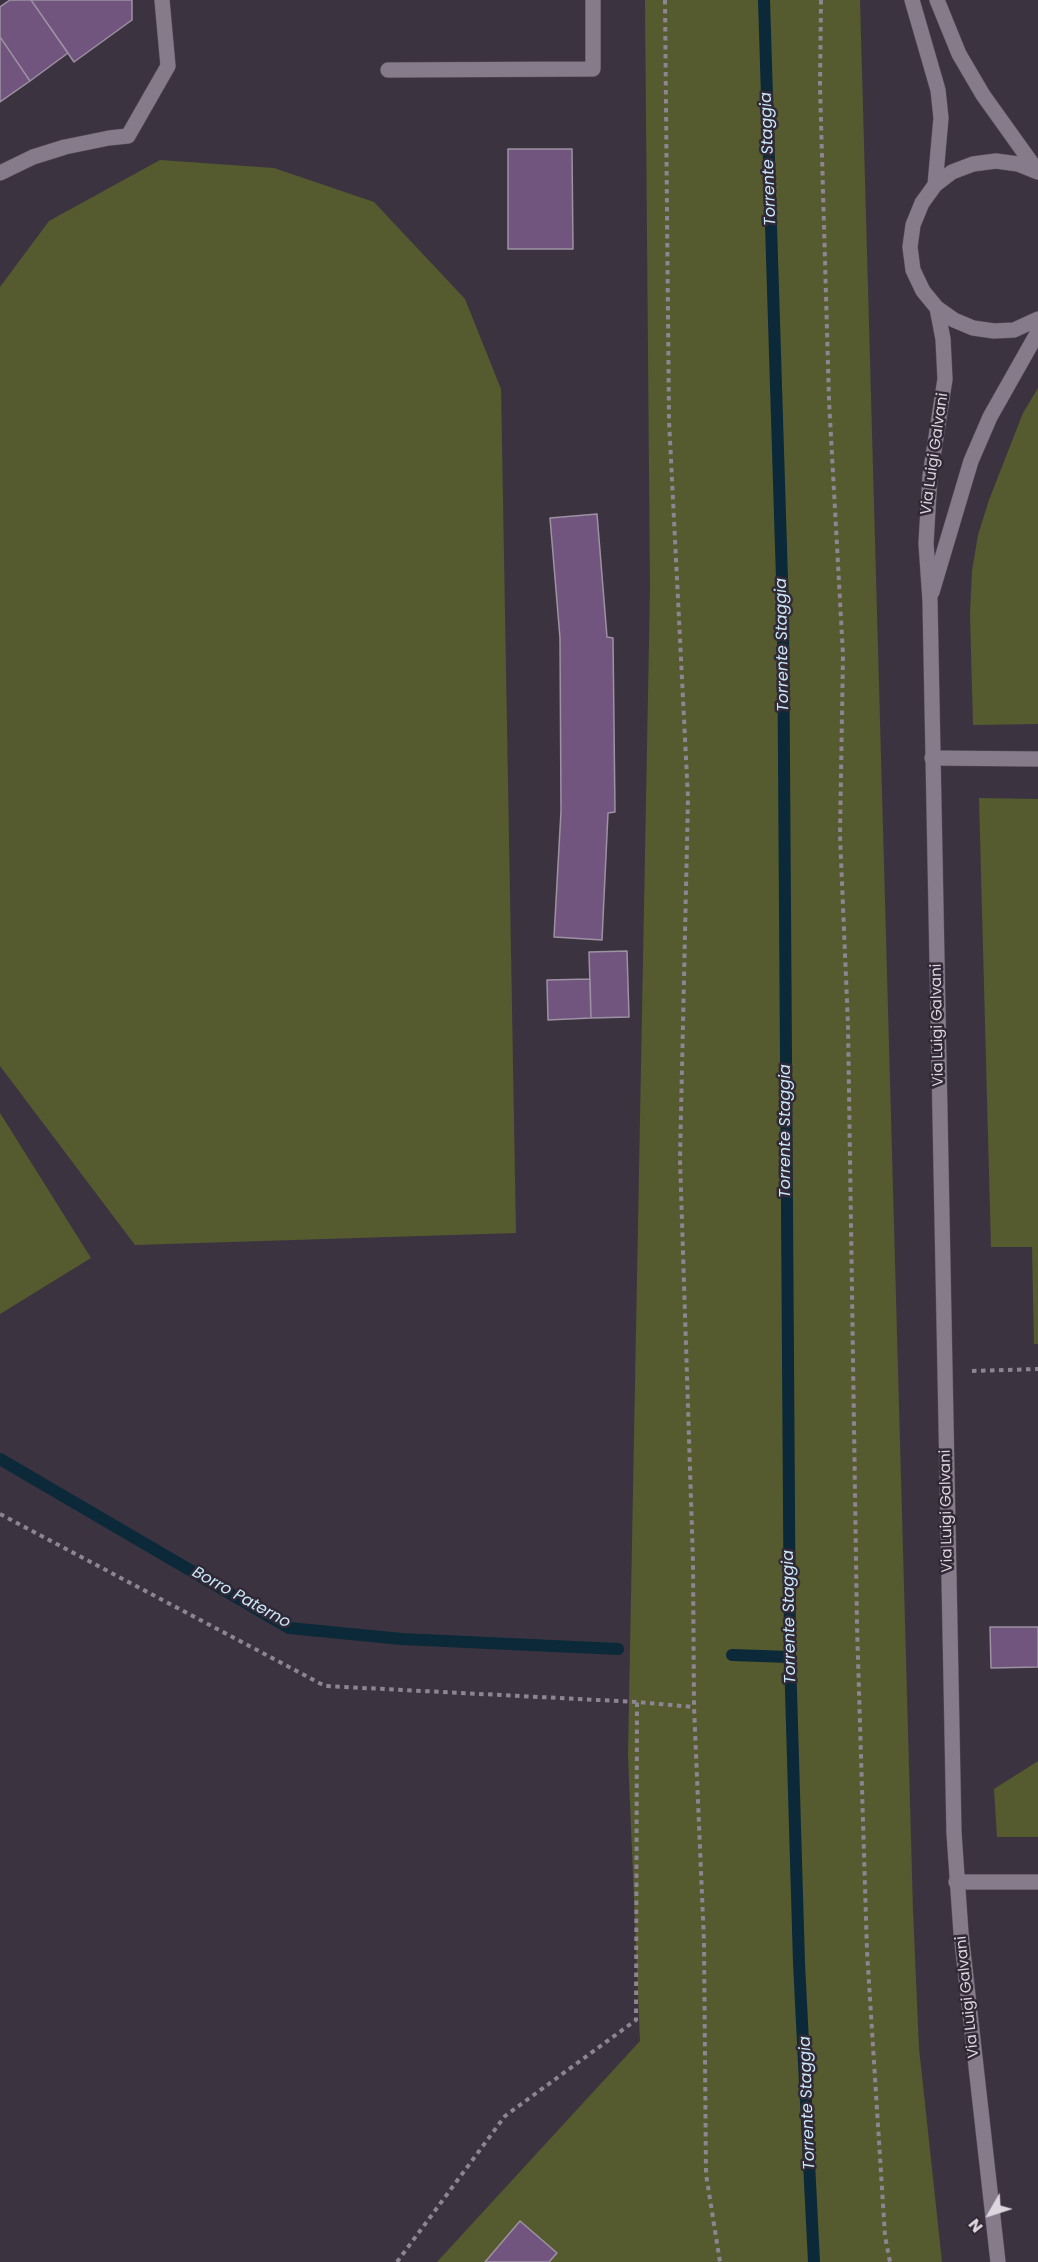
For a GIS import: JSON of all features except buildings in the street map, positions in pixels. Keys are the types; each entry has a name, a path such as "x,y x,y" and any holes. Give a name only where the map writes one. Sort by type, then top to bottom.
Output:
{"main road":[{"path":"0,173 33,157 65,147 128,136 168,66 162,0"},
{"path":"388,70 593,69 593,0"},
{"name":"Via Luigi Galvani","path":"912,0 934,70 940,103 940,134 935,185"},
{"name":"Via Luigi Galvani","path":"937,0 960,54 983,95 1038,172"},
{"name":"Via Luigi Galvani","path":"1038,172 1018,164 996,160 973,164 952,172 935,185 922,203 913,225 910,247 913,270 923,291 937,308 954,320 973,328 994,331 1014,330 1038,320"},
{"name":"Via Luigi Galvani","path":"937,308 943,339 945,379 930,476 926,519 926,559 930,601 957,1882 974,2060 998,2262"},
{"name":"Via Luigi Galvani","path":"930,601 971,461 990,417 1038,332"},
{"path":"932,758 1038,759"},
{"path":"957,1882 1038,1882"}],"path":[{"path":"664,0 669,420 688,798 680,1159 693,1550 694,1707 704,1942 706,2174 720,2262"},
{"path":"821,0 820,86 829,400 843,655 840,835 848,1025 857,1626 867,1951 885,2236 890,2262"},
{"path":"945,1372 1038,1369"},
{"path":"0,1514 325,1686 638,1702 694,1707"},
{"path":"397,2262 505,2116 636,2020 638,1702"}],"green space":[{"path":"645,0 860,0 913,1911 919,2048 942,2262 437,2262 640,2041 628,1755 650,589"},
{"path":"160,160 274,168 374,202 465,299 501,389 516,1233 135,1245 0,1066 0,287 49,221"},
{"path":"1038,388 1038,724 973,725 970,614 972,571 978,535 1023,413"},
{"path":"979,798 1038,799 1038,1344 1034,1344 1032,1247 991,1247"},
{"path":"0,1113 91,1258 0,1314"},
{"path":"1038,1761 1038,1837 997,1837 994,1789"}],"waterway":[{"name":"Torrente Staggia","path":"764,0 783,611 790,1657 799,1963 814,2262"},
{"name":"Borro Paterno","path":"0,1459 289,1628 402,1639 618,1649"},
{"name":"Borro Paterno","path":"732,1655 790,1657"}]}
